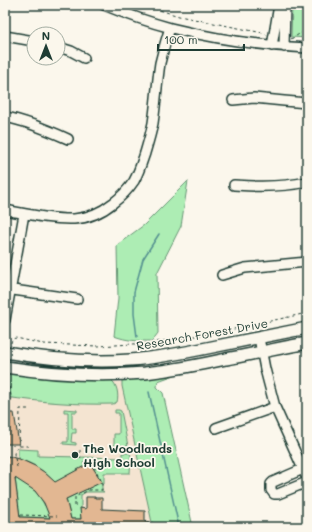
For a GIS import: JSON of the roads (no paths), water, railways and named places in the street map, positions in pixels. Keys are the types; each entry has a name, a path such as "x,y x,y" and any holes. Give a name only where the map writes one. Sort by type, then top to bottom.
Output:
{"main road":[{"name":"Research Forest Drive","path":"5,352 31,357 63,360 93,361 144,359 190,352 307,328"},
{"path":"5,367 61,374 92,375 146,373 193,366 307,343"}],"street":[{"path":"104,5 170,28 224,39 284,43 307,48"},
{"path":"272,42 279,5"},
{"path":"284,43 286,5"},
{"path":"5,210 65,219 85,217 110,206 120,198 134,181 150,137 160,63 170,28"},
{"path":"5,36 26,40"},
{"path":"66,49 84,58"},
{"path":"233,100 254,98 307,103"},
{"path":"5,117 42,128 68,140"},
{"path":"234,185 256,187 280,186 307,182"},
{"path":"5,320 8,290 24,214"},
{"path":"222,275 245,268 307,262"},
{"path":"8,290 77,299"},
{"path":"259,338 275,407 307,478"},
{"path":"216,428 275,407"},
{"path":"303,469 273,482 271,484 271,490 274,494 278,494 307,482"}],"waterway":[{"path":"137,337 134,314 134,292 143,259 159,234"},
{"path":"149,392 179,527"}],"place":[{"name":"The Woodlands High School","path":"75,455"}]}
